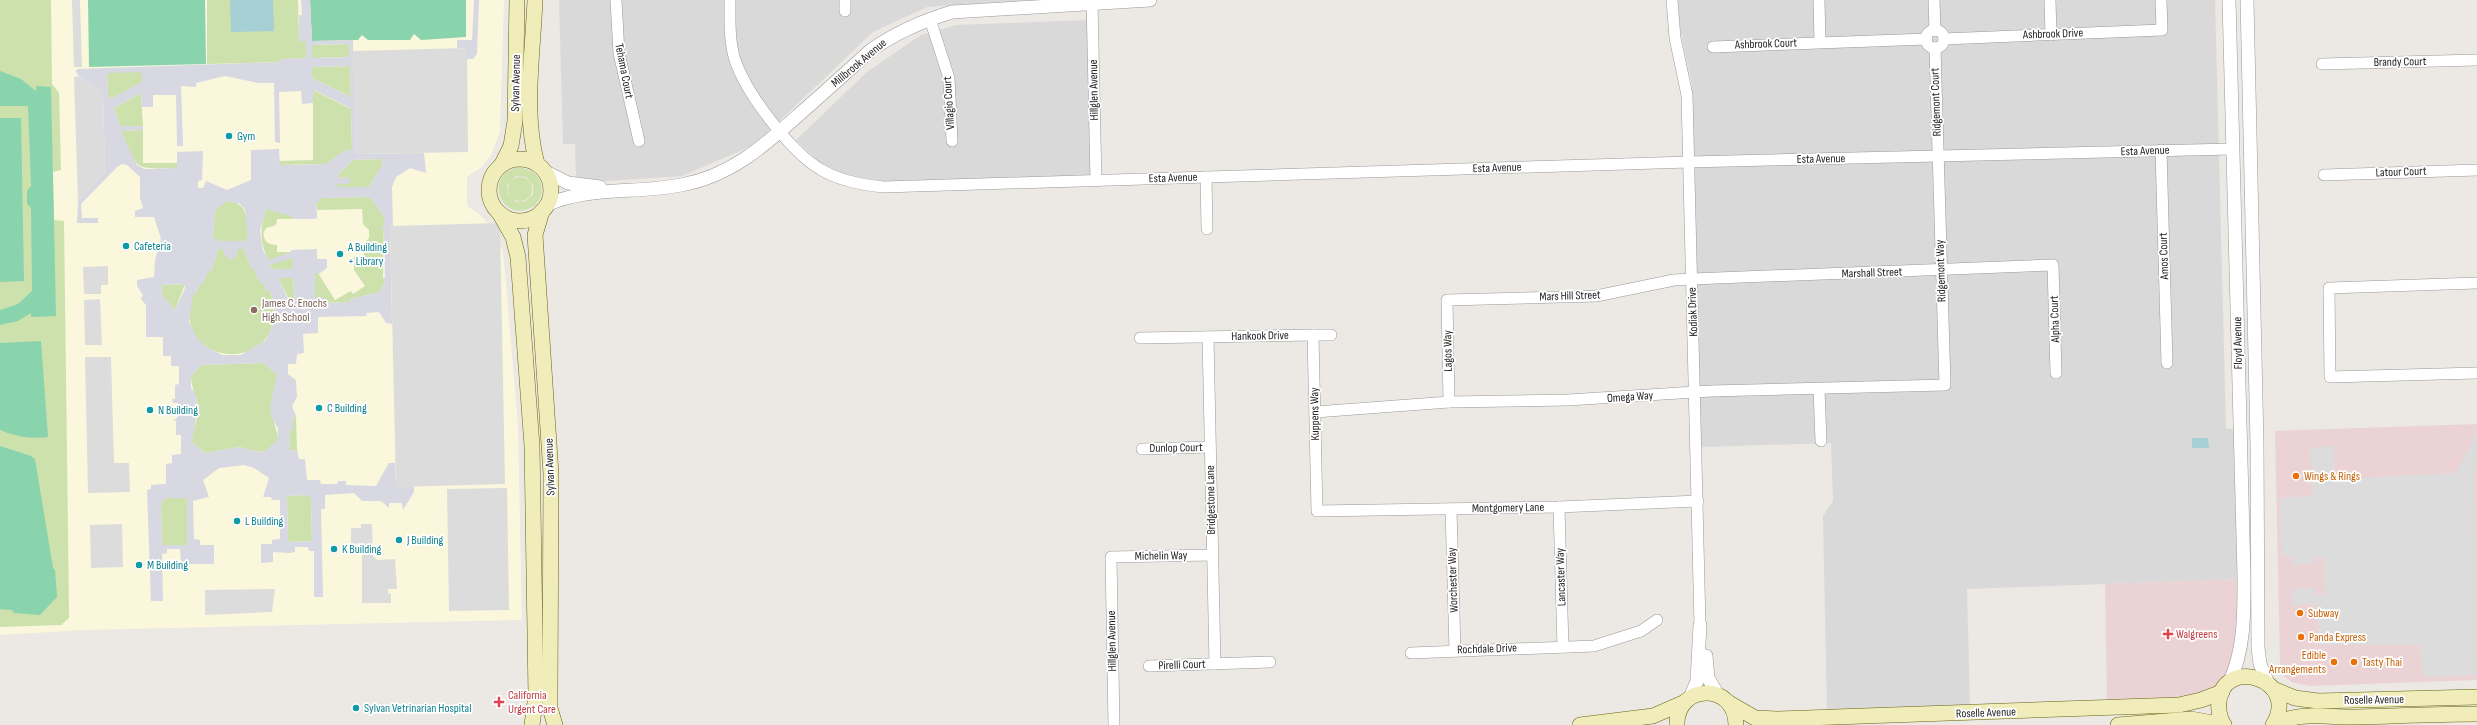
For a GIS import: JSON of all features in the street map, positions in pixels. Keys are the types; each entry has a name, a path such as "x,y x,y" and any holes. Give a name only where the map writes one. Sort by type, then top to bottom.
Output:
{"main road":[{"name":"Sylvan Avenue","path":"502,164 511,146 515,121 517,0"},
{"name":"Sylvan Avenue","path":"535,0 530,122 532,145 541,167"},
{"path":"520,158 541,167 548,178 551,190 544,208 532,218 523,221 508,219 500,214 492,204 488,192 491,178 502,164 520,158"},
{"name":"Sylvan Avenue","path":"544,208 535,235 551,474 550,696 555,725"},
{"name":"Sylvan Avenue","path":"500,214 513,237 518,257 532,446 536,695 532,725"},
{"name":"Roselle Avenue","path":"1723,699 1755,718 1777,719 2179,705 2196,702 2225,688 2241,677 2250,676 2295,698 2318,701 2477,697"},
{"path":"2270,686 2279,708 2274,725"},
{"path":"2224,725 2218,709 2225,688"},
{"path":"1580,725 1653,716 1705,693 1723,699 1735,713 1736,725"},
{"path":"1677,725 1679,711 1688,700"},
{"name":"Roselle Avenue","path":"2274,725 2287,719 2305,716 2352,717 2477,714"},
{"path":"2118,725 2191,719 2224,725"}],"street":[{"name":"Tehama Court","path":"616,0 619,53 638,141"},
{"name":"Esta Avenue","path":"730,0 731,42 735,59 748,89 781,130 821,170 837,177 884,187 1689,162 2232,149"},
{"name":"Millbrook Avenue","path":"544,208 571,196 617,189 679,186 717,175 756,152 871,50 892,36 930,19 952,12 1092,2 1150,0"},
{"name":"Kodiak Drive","path":"1672,0 1676,38 1686,80 1698,501 1700,625 1697,681 1688,700"},
{"path":"1819,0 1820,42 1927,39"},
{"path":"1934,0 1935,31"},
{"path":"2050,0 2051,35"},
{"name":"Ashbrook Drive","path":"1944,39 2162,30 2161,0"},
{"name":"Floyd Avenue","path":"2225,688 2238,662 2241,646 2244,576 2229,0"},
{"name":"Floyd Avenue","path":"2246,0 2257,445 2258,657 2270,686"},
{"name":"Hillglen Avenue","path":"1092,2 1096,181"},
{"name":"Villagio Court","path":"930,19 949,78 952,141"},
{"path":"1935,31 1941,32 1944,39 1941,45 1935,48 1928,44 1927,39 1929,34 1935,31"},
{"name":"Ashbrook Court","path":"1713,47 1820,42"},
{"name":"Ridgemont Court","path":"1935,48 1938,157"},
{"name":"Brandy Court","path":"2322,64 2477,60"},
{"name":"Amos Court","path":"2161,150 2167,363"},
{"name":"Ridgemont Way","path":"1938,157 1945,385"},
{"name":"Millbrook Avenue","path":"541,167 568,183 617,189"},
{"name":"Latour Court","path":"2324,174 2477,170"},
{"path":"1206,177 1207,229"},
{"name":"Marshall Street","path":"1692,279 1941,271 2053,265"},
{"name":"Alpha Court","path":"2053,265 2056,373"},
{"name":"Mars Hill Street","path":"1447,300 1596,296 1674,280 1692,279"},
{"path":"2477,283 2329,288 2330,377 2477,373"},
{"name":"Lagos Way","path":"1447,300 1449,402"},
{"path":"1313,335 1331,335"},
{"name":"Hankook Drive","path":"1140,338 1313,335"},
{"name":"Kuppens Way","path":"1313,335 1317,511"},
{"name":"Bridgestone Lane","path":"1208,337 1215,664"},
{"path":"2238,357 2245,361 2247,445 2257,445"},
{"name":"Omega Way","path":"1315,412 1449,402 1568,400 1695,392 1945,385"},
{"path":"1819,389 1821,441"},
{"name":"Dunlop Court","path":"1142,449 1210,447"},
{"name":"Montgomery Lane","path":"1317,511 1559,507 1698,501"},
{"name":"Lancaster Way","path":"1559,507 1563,647"},
{"name":"Worchester Way","path":"1451,509 1455,651"},
{"path":"2242,510 2252,510 2252,568 2258,575"},
{"name":"Michelin Way","path":"1111,557 1212,555"},
{"name":"Hillglen Avenue","path":"1111,557 1114,725"},
{"name":"Rochdale Drive","path":"1411,653 1594,646 1619,640 1641,631 1657,620"},
{"name":"Kodiak Drive","path":"1700,625 1705,642 1708,678 1723,699"},
{"path":"1215,664 1270,662"},
{"name":"Pirelli Court","path":"1149,666 1215,664"}],"shaded area":[{"name":"James C. Enochs High School","path":"0,0 504,0 500,132 491,155 482,167 467,177 467,206 480,215 493,229 502,249 504,261 518,425 522,620 84,630 0,635"},
{"path":"72,0 80,0 82,67 74,67"},
{"path":"301,0 310,0 312,41 353,40 356,154 424,153 426,173 410,168 396,177 392,187 393,226 390,226 392,324 386,323 379,312 366,313 367,316 318,317 318,333 303,334 304,353 297,354 296,364 288,364 288,374 296,380 297,397 292,406 296,416 293,418 293,431 289,431 290,451 297,450 299,459 305,459 307,480 320,480 321,484 337,484 338,481 346,481 346,485 376,486 389,463 395,463 396,487 414,486 414,492 403,510 402,503 389,503 389,508 381,501 362,501 354,493 325,495 325,509 321,509 323,597 314,597 314,551 309,551 308,547 295,547 295,552 289,553 273,552 273,562 261,563 261,544 272,544 272,540 280,539 280,500 272,500 271,497 263,497 269,478 254,468 244,465 219,468 203,480 209,497 193,501 194,539 200,540 200,545 214,545 214,564 181,564 180,549 167,549 167,553 162,554 163,601 151,601 147,490 151,489 151,485 166,484 166,464 172,463 172,455 181,454 181,435 176,435 176,421 173,421 178,417 179,408 178,403 173,403 172,399 175,399 175,385 179,384 179,366 171,366 171,356 163,356 163,337 146,337 146,305 141,299 143,295 137,286 137,280 154,277 155,260 161,239 154,217 135,217 135,211 143,208 140,198 140,177 127,165 122,164 117,167 81,204 82,218 98,218 98,223 77,223 78,201 105,173 103,91 79,76 76,72 77,69 280,62 281,59 306,58 306,41 299,42 299,15 302,15","holes":["349,44 349,57 312,58 312,45","350,66 351,97 312,78 312,67","141,72 142,82 110,99 108,94 107,73","225,76 259,83 274,83 275,142 280,143 279,92 301,91 302,104 313,103 314,90 351,109 352,150 344,151 326,164 296,165 280,165 279,149 251,150 251,180 227,190 206,181 203,188 198,188 198,181 202,180 203,151 177,152 177,168 145,169 137,165 121,131 143,130 143,126 120,126 114,108 141,93 142,107 153,107 153,95 176,95 177,146 183,146 181,86 196,87 196,83","382,159 382,165 369,187 337,187 337,184 347,184 351,181 349,178 336,177 353,160","370,197 384,217 384,225 381,227 384,230 385,278 383,278 385,282 380,292 350,299 351,302 325,303 325,298 315,297 315,273 319,274 327,268 327,259 317,259 317,249 291,250 291,252 269,260 263,250 260,231 266,209 291,216 292,219 314,219 317,218 316,202 321,202 321,198","227,201 240,204 245,210 248,237 244,241 218,241 213,237 215,210","218,249 224,250 224,254 229,260 236,257 238,249 244,249 251,268 254,269 260,283 263,283 266,291 270,291 274,304 274,322 266,340 241,355 222,355 205,346 197,338 189,322 193,295 196,293 200,284 203,284 208,271 211,271","293,258 292,269 273,269 269,265","280,278 293,278 295,303 290,303 279,280","184,284 185,288 175,310 163,296 161,285","264,363 277,375 270,407 271,416 278,429 277,440 266,451 258,452 240,447 205,453 192,442 198,408 195,393 191,388 191,376 202,365","306,495 311,498 312,541 288,542 287,496","166,498 187,498 187,545 162,545 161,503"]},
{"path":"474,0 479,0 477,54 473,59 467,59 467,48 457,48 457,40 472,40"},
{"path":"559,0 1032,0 927,7 873,32 754,145 682,176 606,181 576,177 575,144 563,144"},
{"path":"1678,0 2215,0 2226,429 2235,429 2241,579 1967,589 1970,709 1827,713 1823,516 1833,501 1831,443 1701,447 1692,86 1680,28"},
{"path":"1089,20 1091,177 881,181 842,174 818,161 796,140 867,72 921,35 956,25"},
{"path":"467,48 468,152 356,154 353,51"},
{"path":"79,76 103,91 105,173 78,201 74,77"},
{"path":"500,223 505,484 396,487 390,226"},
{"path":"108,266 108,285 101,285 101,294 84,294 83,267"},
{"path":"100,299 102,345 85,345 84,300"},
{"path":"85,357 111,357 114,463 129,463 130,492 88,493"},
{"path":"2477,424 2477,680 2310,686 2294,683 2287,679 2283,674 2280,662 2275,431"},
{"path":"2477,431 2477,466 2474,471 2477,675 2423,677 2420,645 2320,645 2317,604 2291,605 2292,589 2316,588 2316,595 2325,595 2324,558 2314,558 2315,564 2292,565 2291,557 2282,556 2280,498 2313,496 2310,449 2333,445 2335,479 2456,473"},
{"path":"507,488 509,610 449,611 447,489"},
{"path":"122,524 123,567 91,568 90,525"},
{"path":"361,524 372,524 373,556 377,560 395,559 397,589 388,589 388,593 391,594 391,603 362,603 362,543 351,544 351,528 361,528"},
{"path":"2241,579 2238,644 2231,672 2208,694 2107,705 2105,584"},
{"path":"275,589 272,612 205,615 205,590"}],"green space":[{"path":"0,0 51,0 52,84 59,93 61,170 53,172 54,220 64,221 69,618 61,625 0,627"},
{"path":"88,0 205,0 206,64 89,67"},
{"path":"207,0 298,0 299,41 306,41 307,58 281,59 281,62 207,64"},
{"path":"310,0 466,0 466,37 421,40 414,34 410,40 368,40 362,35 358,40 312,41"},
{"path":"349,44 349,57 312,58 312,45"},
{"path":"350,66 351,97 312,78 311,67"},
{"path":"0,71 21,79 36,91 36,86 51,87 56,316 31,317 31,313 18,321 0,325 0,310 18,304 32,291 31,208 27,204 27,191 31,186 28,106 0,106"},
{"path":"107,72 142,72 142,83 110,99 108,95"},
{"path":"313,90 351,109 352,150 344,151 326,164 280,165 280,161 313,160"},
{"path":"141,93 143,126 120,126 114,108"},
{"path":"0,118 21,118 24,281 0,282"},
{"path":"143,130 143,163 177,163 177,168 145,167 134,161 121,131"},
{"path":"382,159 382,165 369,187 337,187 336,184 347,184 349,178 336,177 353,160"},
{"path":"520,167 533,172 537,177 542,191 540,198 534,206 520,211 511,209 504,203 500,195 499,187 501,178 508,171","holes":["516,176 526,177 533,185 533,194 526,201 516,202 508,194 507,185"]},
{"path":"520,177 529,180 532,189 529,198 520,201 511,198 508,189 511,180"},
{"path":"370,197 384,217 383,278 385,282 380,292 350,299 352,302 325,303 315,298 315,272 318,273 335,300 351,291 353,294 365,286 354,270 354,257 364,256 363,245 369,238 369,230 363,224 362,209 317,210 316,202 321,198"},
{"path":"227,201 234,202 239,205 245,213 247,218 248,237 244,241 218,241 213,237 215,210"},
{"path":"266,209 292,216 292,219 277,219 276,225 266,228 264,231 265,240 270,244 277,245 277,252 291,252 269,261 263,248 262,241 262,229"},
{"path":"218,249 244,249 251,268 254,269 266,291 270,291 274,319 266,338 251,350 232,354 213,350 198,339 190,321 193,295 196,293 200,284 203,284 208,271 211,271"},
{"path":"293,258 293,269 273,269 269,264"},
{"path":"280,278 293,278 295,303 291,303 279,280"},
{"path":"185,284 175,310 163,296 161,285"},
{"path":"41,341 48,437 24,437 0,430 0,343"},
{"path":"264,363 277,375 273,416 278,440 266,451 258,452 240,447 205,453 192,442 198,407 191,376 202,365"},
{"path":"296,416 297,450 290,451 289,431 293,418"},
{"path":"0,446 31,456 35,459 53,568 55,570 57,597 40,615 14,613 12,610 0,609"},
{"path":"306,495 311,498 312,541 288,542 287,496"},
{"path":"166,498 187,498 188,545 162,545 161,503"}],"water":[{"path":"230,0 273,0 274,31 231,32"},
{"path":"2192,438 2208,438 2209,448 2192,448"}],"place":[{"name":"Gym","path":"229,136"},
{"name":"Cafeteria","path":"126,246"},
{"name":"A Building + Library","path":"340,254"},
{"name":"James C. Enochs High School","path":"254,310"},
{"name":"C Building","path":"319,408"},
{"name":"N Building","path":"150,410"},
{"name":"Wings & Rings","path":"2296,476"},
{"name":"L Building","path":"237,521"},
{"name":"J Building","path":"399,540"},
{"name":"K Building","path":"334,549"},
{"name":"M Building","path":"139,565"},
{"name":"Subway","path":"2300,613"},
{"name":"Walgreens","path":"2168,634"},
{"name":"Panda Express","path":"2301,637"},
{"name":"Edible Arrangements","path":"2334,662"},
{"name":"Tasty Thai","path":"2354,662"},
{"name":"California Urgent Care","path":"499,702"},
{"name":"Sylvan Vetrinarian Hospital","path":"356,708"}]}
